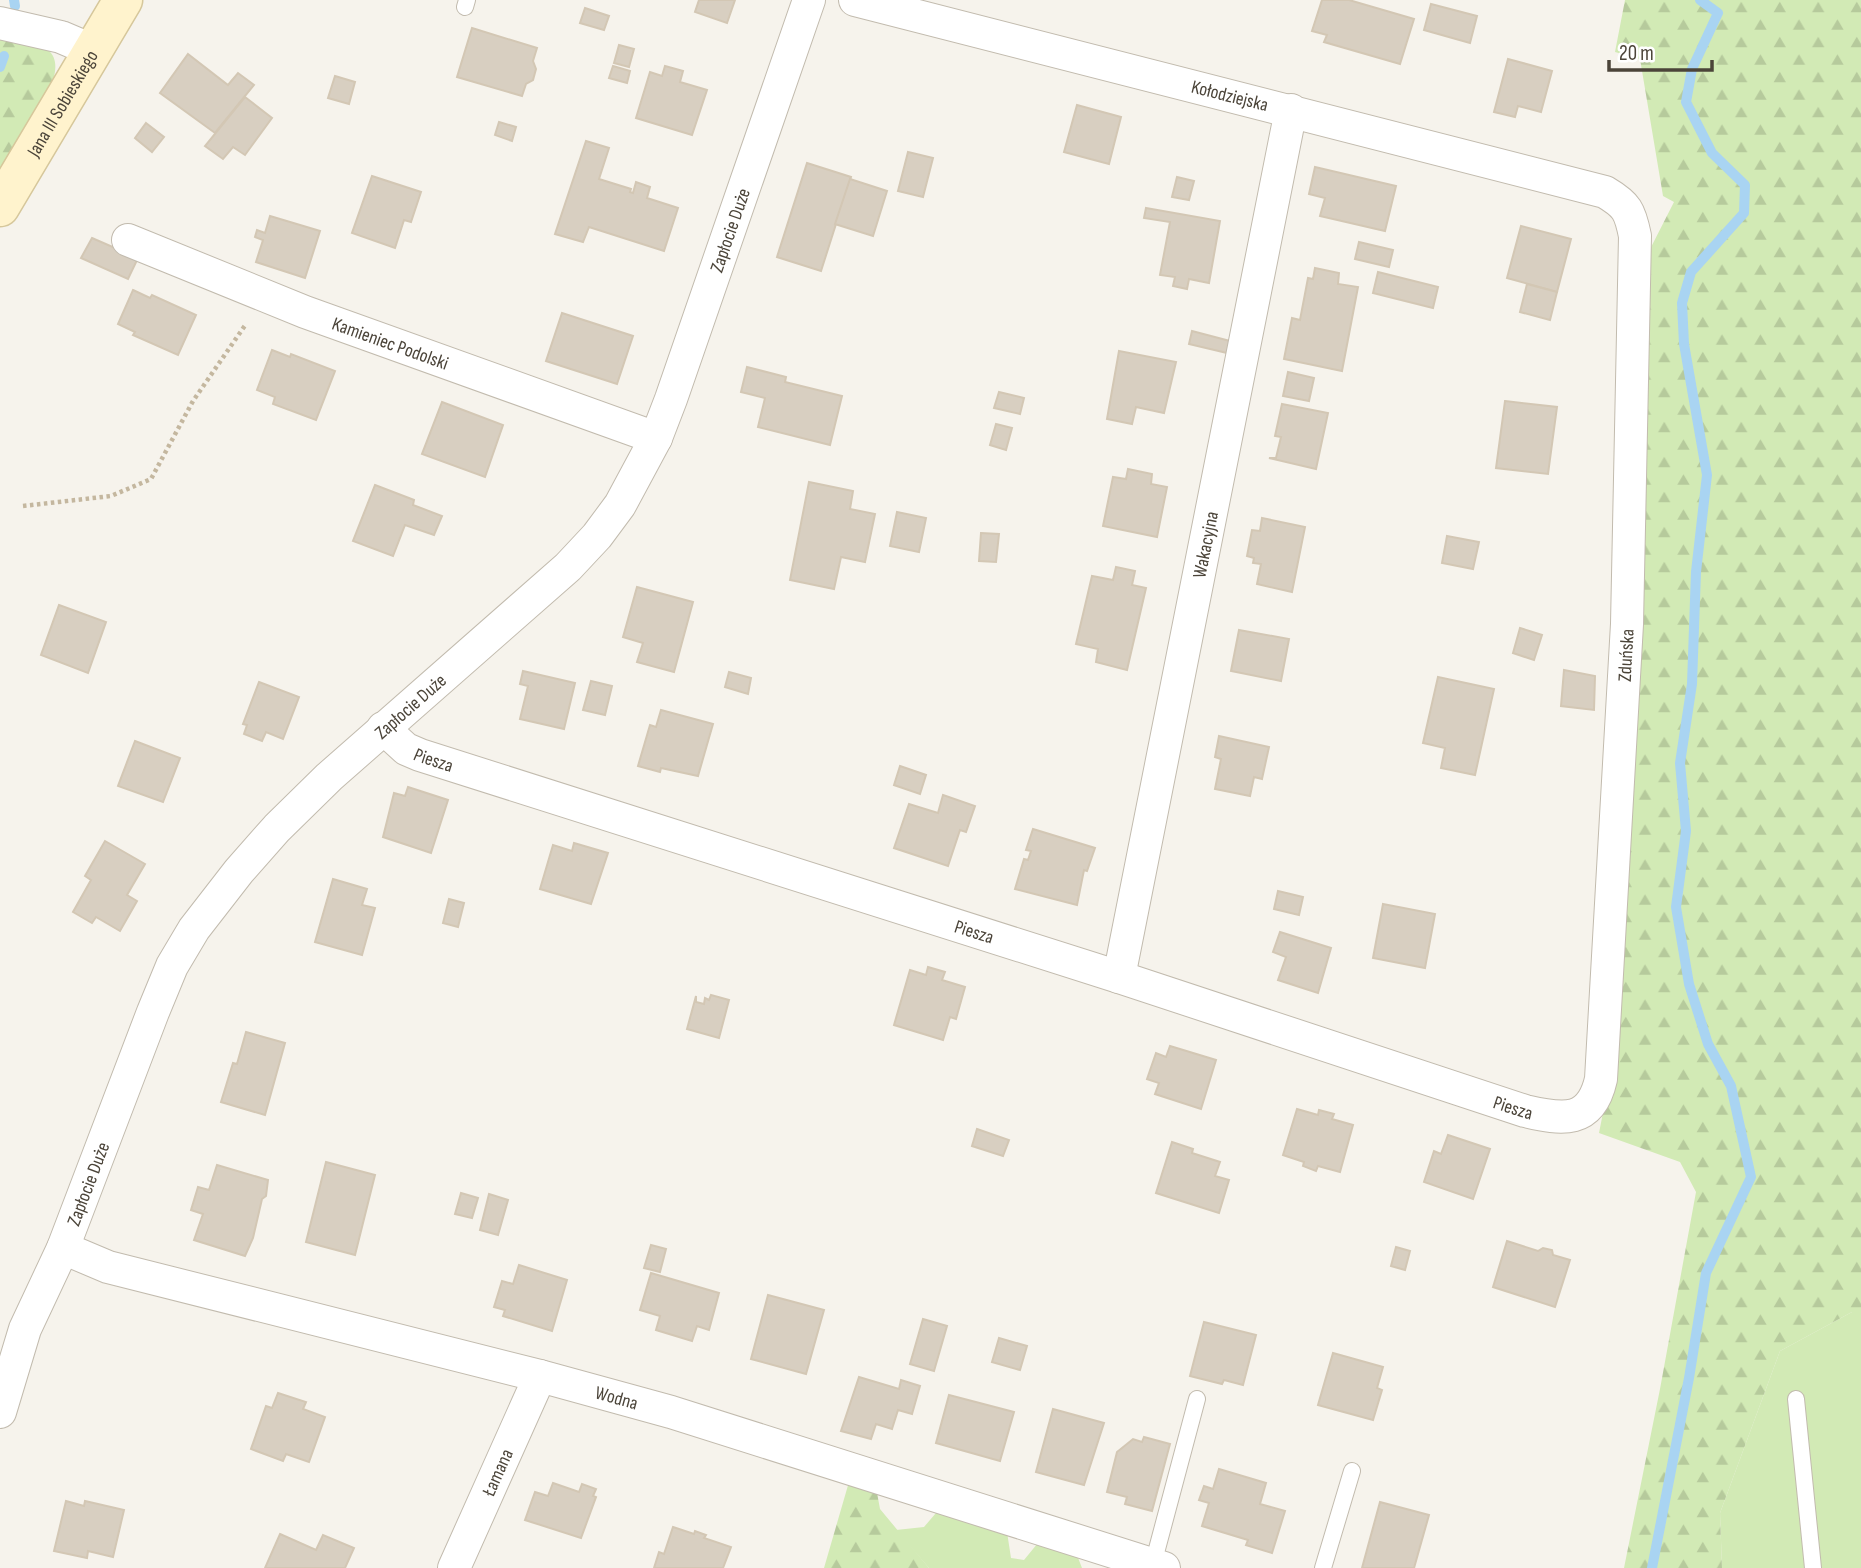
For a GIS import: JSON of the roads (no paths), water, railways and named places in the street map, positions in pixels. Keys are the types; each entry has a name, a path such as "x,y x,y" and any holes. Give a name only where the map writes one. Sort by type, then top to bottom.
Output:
{"street":[{"name":"Jana III Sobieskiego","path":"0,207 123,0"},
{"name":"Zapłocie Duże","path":"0,1412 12,1325 63,1248 153,1012 172,966 194,929 219,894 277,828 383,728 568,567 597,536 620,505 656,438 671,399 809,0"},
{"name":"Kołodziejska","path":"855,0 1605,192"},
{"path":"0,23 61,37 94,51"},
{"name":"Wakacyjna","path":"1119,977 1291,110"},
{"name":"Zduńska","path":"1572,1116 1585,1109 1597,1096 1601,1079 1627,624 1635,236 1630,213 1620,201 1605,192"},
{"name":"Kamieniec Podolski","path":"128,240 265,296 656,438"},
{"name":"Piesza","path":"383,728 406,749 420,755 1119,977 1525,1111 1555,1118 1572,1116"},
{"name":"Wodna","path":"63,1248 108,1267 540,1376 671,1412 1159,1566"},
{"name":"Łamana","path":"454,1568 540,1376"}],"lane":[{"path":"1159,1566 1197,1399"},
{"path":"1796,1399 1813,1568"},
{"path":"1323,1568 1352,1471"}],"waterway":[{"path":"14,0 15,6"},
{"path":"1652,1568 1689,1378 1706,1273 1751,1177 1731,1086 1708,1044 1689,984 1676,907 1686,831 1680,763 1692,684 1696,572 1707,475 1684,344 1682,303 1691,272 1744,213 1745,185 1712,153 1686,102 1692,69 1718,13 1700,0"},
{"path":"0,67 4,56"}]}
